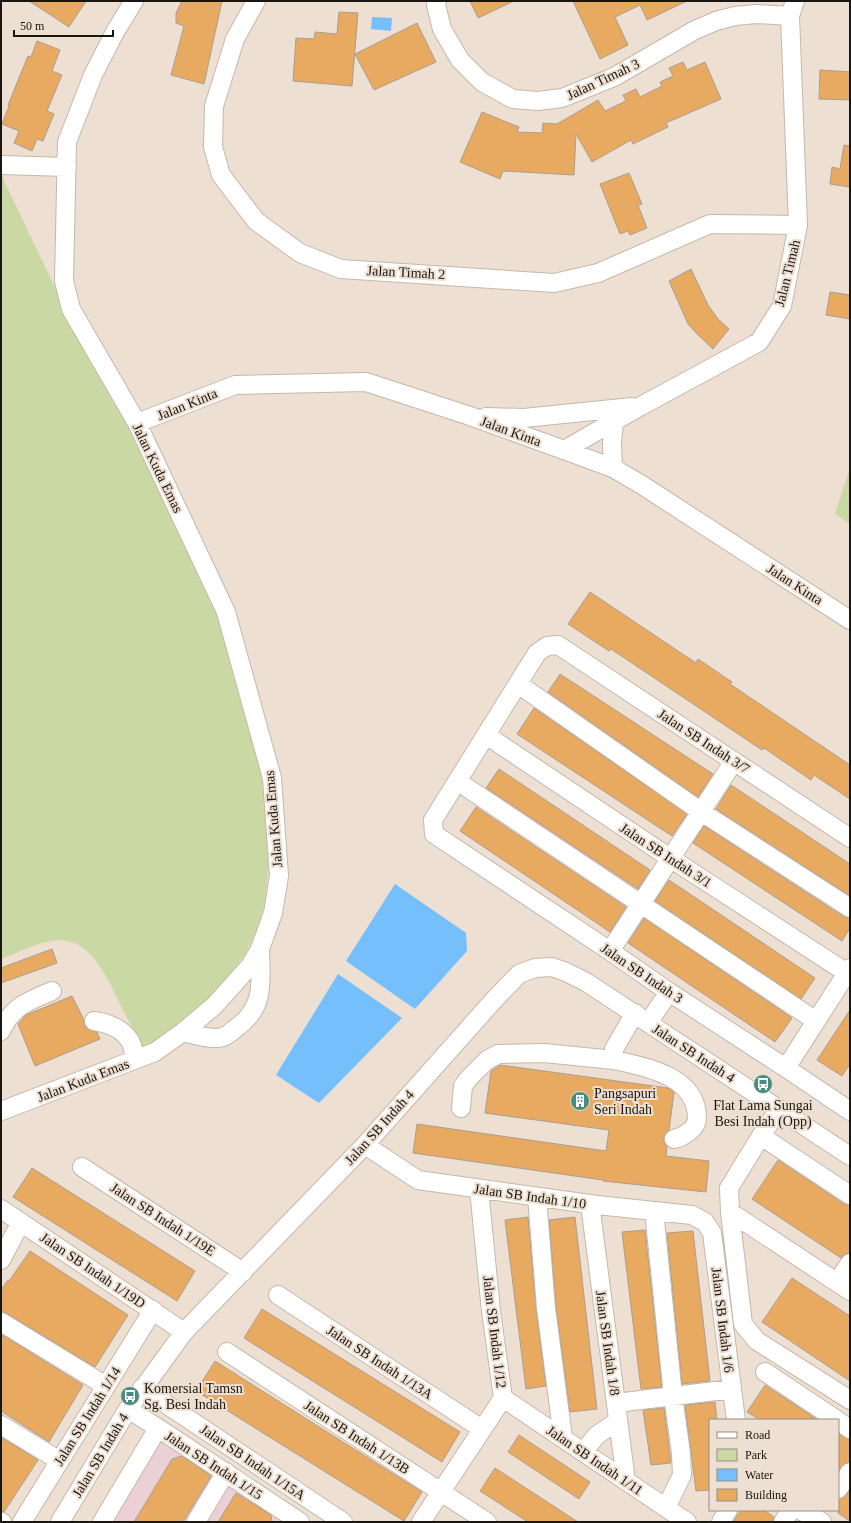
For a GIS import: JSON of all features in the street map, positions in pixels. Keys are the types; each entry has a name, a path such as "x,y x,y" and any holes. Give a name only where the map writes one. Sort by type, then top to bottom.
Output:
{"street":[{"name":"Jalan Kuda Emas","path":"1,1110 155,1052 183,1032 214,1006 250,966 260,949 273,913 278,876 272,778 226,612 137,423 71,309 64,281 68,142 93,75 115,32 134,1"},
{"name":"Jalan Timah 2","path":"256,1 235,39 214,106 213,147 222,175 256,221 300,253 341,269 554,283 598,274 710,224 798,225"},
{"name":"Jalan Timah 3","path":"437,1 442,29 460,60 482,82 513,99 538,101 562,98 614,77 695,30 716,21 735,16 792,8"},
{"name":"Jalan Timah","path":"564,450 759,342 782,306 798,225 792,8"},
{"path":"1,164 67,166"},
{"name":"Jalan Kinta","path":"137,423 235,384 366,382 470,416 613,468 642,485 850,620"},
{"path":"470,416 524,418 641,406"},
{"path":"613,468 612,443 614,421"},
{"name":"Jalan SB Indah 3/7","path":"518,684 537,653 547,646 558,645 850,838"},
{"path":"816,1021 457,781 518,684 700,811 850,908"},
{"name":"Jalan SB Indah 3/1","path":"486,735 670,858 848,970"},
{"path":"610,951 734,761"},
{"name":"Jalan SB Indah 3","path":"457,781 433,820 434,834 669,992 850,1111"},
{"name":"Jalan Kuda Emas","path":"183,1032 206,1037 224,1037 246,1021 253,1012 261,985 260,949"},
{"name":"Jalan SB Indah 4","path":"60,1522 142,1388 184,1332 365,1144 493,1000 519,974 535,968 552,967 586,982 850,1156"},
{"path":"786,1068 848,970"},
{"path":"1,1031 12,1013 21,1005 52,991"},
{"path":"614,1060 614,1049 641,1018 669,992"},
{"path":"94,1021 108,1024 122,1032 130,1041 136,1060"},
{"path":"461,1108 463,1086 486,1060 498,1054 544,1053 614,1060 656,1070 687,1090 695,1103 697,1120 691,1130 683,1137 674,1139"},
{"path":"780,1109 761,1136 729,1188 730,1212 743,1324 757,1341 850,1400"},
{"path":"761,1136 850,1195"},
{"name":"Jalan SB Indah 1/10","path":"365,1144 418,1180 590,1204 692,1215 705,1222"},
{"name":"Jalan SB Indah 1/19E","path":"82,1167 243,1272"},
{"name":"Jalan SB Indah 1/12","path":"421,1522 503,1398 491,1311 479,1189"},
{"path":"537,1197 546,1308 563,1438"},
{"name":"Jalan SB Indah 1/8","path":"590,1204 626,1481"},
{"name":"Jalan SB Indah 1/19D","path":"1,1209 184,1332"},
{"path":"654,1211 673,1396 681,1453 682,1475 666,1508"},
{"path":"730,1212 844,1286 850,1263"},
{"path":"1,1260 21,1222"},
{"name":"Jalan SB Indah 1/6","path":"705,1222 712,1233 736,1419"},
{"name":"Jalan SB Indah 1/13A","path":"278,1295 482,1429"},
{"name":"Jalan SB Indah 1/14","path":"22,1522 153,1310"},
{"path":"1,1322 106,1386"},
{"name":"Jalan SB Indah 1/13B","path":"227,1352 487,1522"},
{"path":"765,1372 836,1419"},
{"name":"Jalan SB Indah 1/15A","path":"142,1388 343,1522"},
{"path":"616,1403 732,1389"},
{"name":"Jalan SB Indah 1/11","path":"503,1398 687,1522"},
{"name":"Jalan SB Indah 1/15","path":"128,1410 226,1472 293,1520"},
{"path":"583,1452 597,1435 618,1421"},
{"path":"839,1421 850,1429"},
{"path":"1,1426 60,1461"},
{"path":"102,1522 158,1428"},
{"path":"196,1522 226,1472"},
{"path":"721,1522 727,1511"},
{"path":"783,1522 790,1511"},
{"path":"803,1511 821,1517"}],"shaded area":[{"path":"161,1438 281,1517 277,1522 111,1522"}],"green space":[{"path":"1,169 5,183 64,306 116,397 222,625 267,798 269,859 266,898 258,928 245,955 202,1008 145,1053 105,975 91,955 82,947 72,942 54,940 39,944 1,959"},
{"path":"850,468 850,524 835,514"}],"water":[{"path":"372,17 392,18 391,31 371,29"},
{"path":"395,884 466,933 467,951 415,1009 346,961"},
{"path":"338,974 402,1018 319,1103 276,1075"}],"building":[{"path":"29,1 86,1 69,27"},
{"path":"182,1 222,1 204,84 171,75 184,26 176,23 176,13"},
{"path":"470,1 514,1 478,18"},
{"path":"573,1 687,1 647,20 640,5 615,17 628,45 600,59"},
{"path":"339,12 358,13 352,86 293,81 296,38 314,39 315,32 337,34"},
{"path":"417,23 436,62 374,90 355,54"},
{"path":"37,41 60,50 52,71 62,75 47,111 54,114 43,141 37,139 32,151 14,143 19,131 2,124 28,56 31,57"},
{"path":"683,62 687,70 705,62 721,99 666,123 668,127 633,144 631,140 592,162 576,134 574,175 503,171 500,179 460,162 482,112 519,127 517,132 542,133 543,123 557,124 598,100 605,111 626,101 623,95 636,89 640,97 662,86 660,82 673,76 669,68"},
{"path":"820,70 850,72 850,100 819,99"},
{"path":"844,145 850,146 850,187 830,184 832,167 840,169"},
{"path":"629,173 642,204 638,205 647,228 630,235 628,231 620,234 600,184"},
{"path":"691,269 708,305 718,319 729,329 713,349 688,324 669,281"},
{"path":"830,292 850,295 850,319 826,315"},
{"path":"590,592 696,663 698,659 732,682 730,684 850,765 850,799 814,775 811,780 764,748 762,750 611,649 609,651 568,624"},
{"path":"560,674 713,774 698,797 548,692"},
{"path":"534,708 687,814 672,836 517,734"},
{"path":"499,769 650,870 638,889 486,788"},
{"path":"731,785 850,864 850,896 716,809"},
{"path":"476,807 626,907 610,932 460,831"},
{"path":"704,826 844,917 850,918 850,928 842,941 693,843"},
{"path":"669,880 815,978 801,999 655,901"},
{"path":"644,918 792,1018 775,1042 628,943"},
{"path":"52,949 57,963 1,983 1,968"},
{"path":"72,996 84,1020 84,1025 88,1029 97,1032 100,1039 35,1066 18,1024 26,1015"},
{"path":"850,1010 850,1064 842,1076 817,1060"},
{"path":"500,1065 668,1088 673,1091 669,1130 664,1137 664,1142 667,1147 666,1156 709,1161 706,1192 603,1181 413,1153 417,1124 606,1151 609,1130 485,1113 491,1071"},
{"path":"778,1160 844,1204 850,1205 850,1253 845,1254 841,1258 752,1199"},
{"path":"32,1168 195,1271 177,1301 13,1197"},
{"path":"528,1217 536,1309 546,1386 526,1389 505,1220"},
{"path":"575,1217 597,1409 570,1412 556,1307 549,1220"},
{"path":"645,1230 662,1387 641,1389 622,1232"},
{"path":"693,1231 710,1381 682,1384 667,1233"},
{"path":"30,1251 128,1315 95,1367 6,1313 1,1312 1,1290"},
{"path":"792,1278 850,1316 850,1381 762,1322"},
{"path":"262,1309 460,1432 442,1462 244,1338"},
{"path":"1,1334 83,1385 49,1442 1,1411"},
{"path":"215,1361 422,1492 404,1521 196,1391"},
{"path":"765,1385 816,1419 758,1419 747,1412"},
{"path":"715,1402 717,1419 709,1419 709,1490 696,1491 685,1405"},
{"path":"664,1408 671,1463 651,1465 643,1410"},
{"path":"839,1434 850,1439 850,1462 845,1463 839,1470"},
{"path":"519,1435 590,1482 579,1499 508,1452"},
{"path":"1,1437 38,1460 4,1512 1,1512"},
{"path":"182,1456 211,1476 183,1522 134,1522 172,1459"},
{"path":"495,1468 578,1522 528,1522 480,1491"},
{"path":"850,1490 850,1521 838,1513 839,1500"},
{"path":"236,1493 271,1515 272,1522 218,1522"},
{"path":"740,1511 765,1511 774,1517 773,1522 733,1522"}],"place":[{"name":"Flat Lama Sungai Besi Indah (Opp)","path":"763,1084"},
{"name":"Pangsapuri Seri Indah","path":"580,1101"},
{"name":"Komersial Tamsn Sg. Besi Indah","path":"130,1396"}]}
